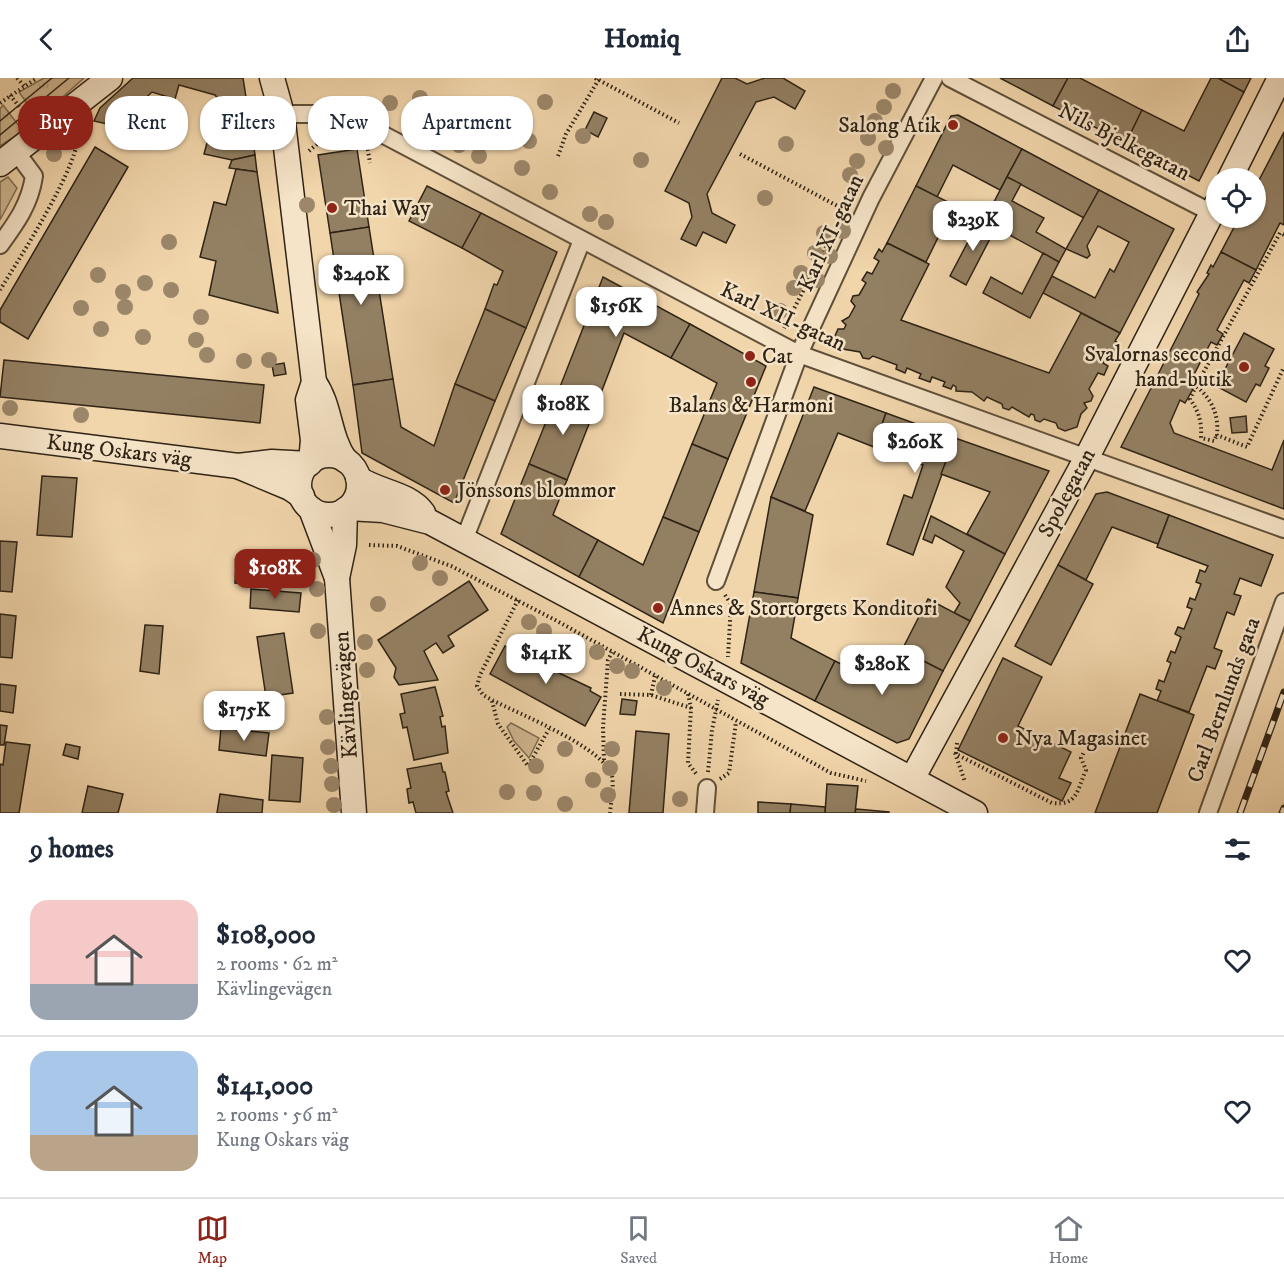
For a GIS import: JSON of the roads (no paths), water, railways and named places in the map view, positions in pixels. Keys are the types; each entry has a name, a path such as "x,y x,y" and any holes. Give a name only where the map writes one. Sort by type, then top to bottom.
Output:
{"main road":[{"path":"9,159 110,78"},
{"path":"272,78 277,96"},
{"path":"1235,168 1280,78"},
{"path":"286,150 314,382 308,400 313,440 310,463 300,478 306,502"},
{"name":"Spolegatan","path":"912,779 1086,459 1206,225"},
{"path":"314,382 324,397 338,450 351,469 357,495 347,509"},
{"name":"Kung Oskars väg","path":"0,436 238,466 272,462 310,463 325,456 351,469 374,488 418,506 430,522"},
{"name":"Kung Oskars väg","path":"238,466 290,488 306,502 330,515 347,509 383,510 430,522 721,689 912,779 975,813"},
{"name":"Kävlingevägen","path":"306,502 337,578"},
{"name":"Kävlingevägen","path":"347,509 344,545 337,578 354,813"}],"street":[{"name":"Karl XI-gatan","path":"716,581 799,354 871,198 934,78"},
{"name":"Nils Bjelkegatan","path":"950,78 1206,205"},
{"name":"Karl XII-gatan","path":"296,114 328,114 347,118 799,354 1284,529"},
{"path":"0,245 23,212 32,191 34,176 9,159"},
{"path":"464,540 582,240"},
{"name":"Carl Bernlunds gata","path":"1208,813 1284,602"},
{"path":"705,813 707,788"}],"tram line":[{"path":"0,121 52,78"},
{"path":"0,135 69,78"}],"railway":[{"path":"1240,813 1284,692"},
{"path":"1282,813 1284,808"}],"place":[{"name":"Salong Atik","path":"953,125"},
{"name":"Thai Way","path":"332,208"},
{"name":"Cat","path":"750,356"},
{"name":"Svalornas second hand-butik","path":"1244,367"},
{"name":"Balans & Harmoni","path":"751,382"},
{"name":"Jönssons blommor","path":"445,490"},
{"name":"Annes & Stortorgets Konditori","path":"658,608"},
{"name":"Nya Magasinet","path":"1003,738"}]}
